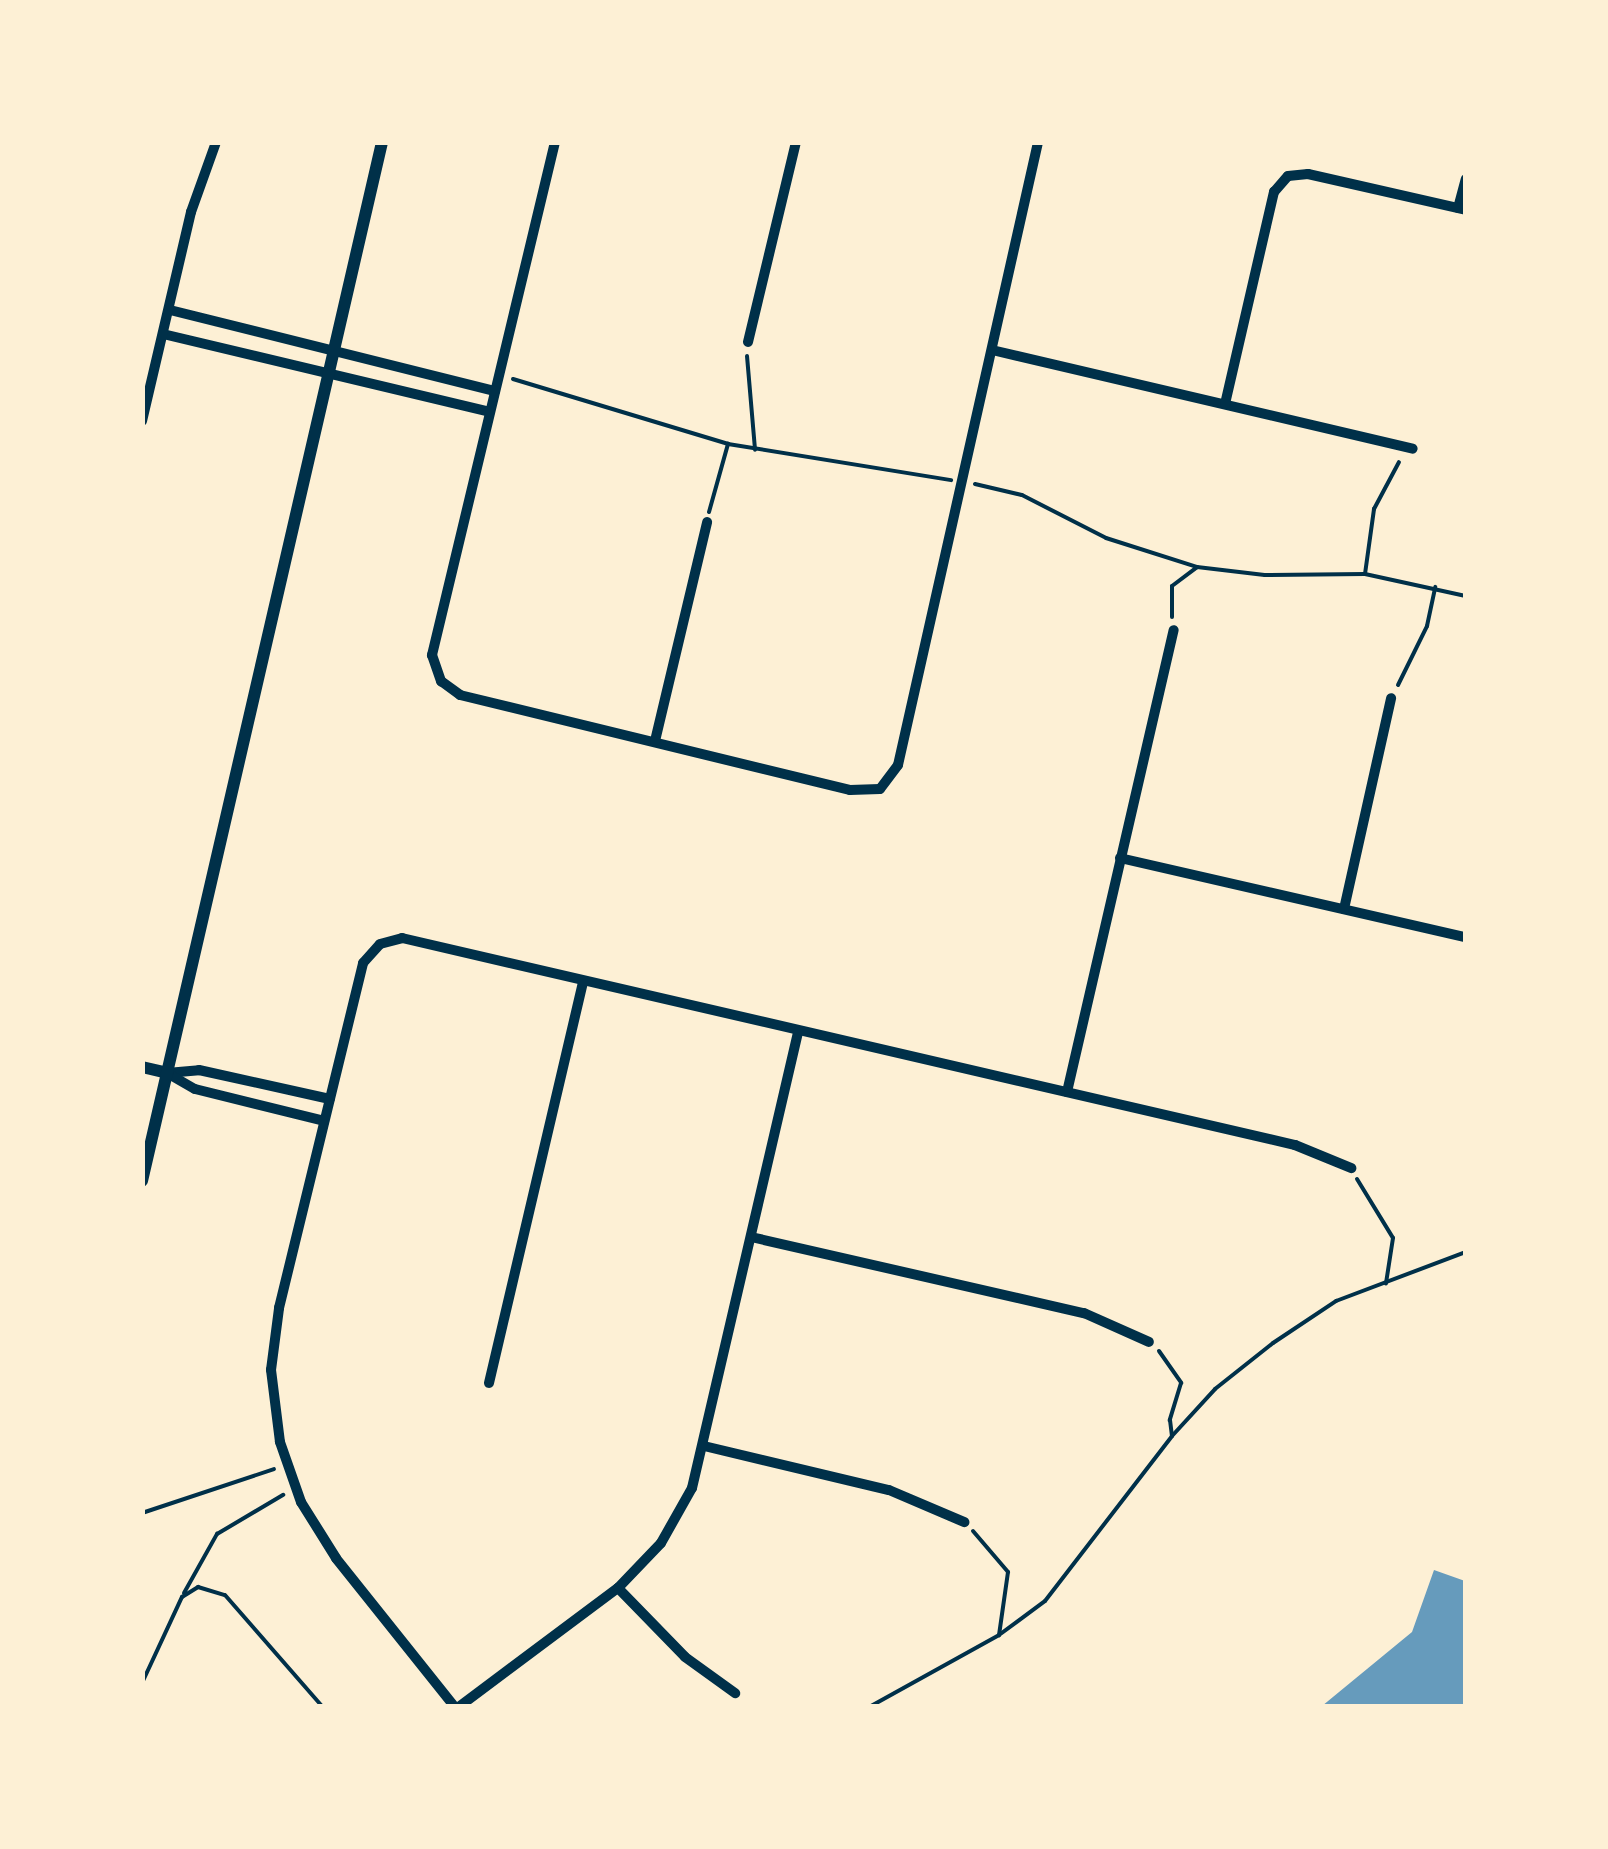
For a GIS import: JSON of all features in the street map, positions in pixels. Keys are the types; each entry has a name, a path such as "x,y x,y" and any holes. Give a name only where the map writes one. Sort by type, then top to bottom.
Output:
{"street":[{"path":"142,421 191,212 216,142"},
{"path":"142,1181 382,142"},
{"path":"556,142 432,656 440,681 460,695 850,790 880,789 898,765 1038,142"},
{"path":"748,342 796,142"},
{"path":"1225,404 1274,192 1288,176 1308,174 1462,209 1466,178"},
{"path":"170,310 495,391"},
{"path":"164,334 490,412"},
{"path":"992,350 1413,449"},
{"path":"654,741 707,522"},
{"path":"1067,1092 1174,630"},
{"path":"1344,909 1391,698"},
{"path":"1120,858 1466,937"},
{"path":"798,1032 692,1488 660,1542 618,1588 457,1706 336,1558 296,1490 271,1370 363,963 380,944 402,938 1295,1145 1351,1168"},
{"path":"489,1383 583,981"},
{"path":"142,1067 166,1073 195,1089 324,1122"},
{"path":"166,1073 200,1070 330,1098"},
{"path":"751,1236 1084,1313 1150,1342"},
{"path":"704,1446 889,1490 964,1522"},
{"path":"618,1588 685,1657 735,1693"}],"path":[{"path":"748,342 746,397 755,450"},
{"path":"499,376 728,444 1022,495 1106,538 1197,567 1265,575 1365,574 1466,596"},
{"path":"707,522 728,444"},
{"path":"1365,574 1374,508 1389,471 1413,449"},
{"path":"1174,630 1169,595 1197,567"},
{"path":"1391,698 1427,626 1435,587"},
{"path":"1351,1168 1393,1238 1386,1283"},
{"path":"871,1706 998,1634 1044,1600 1172,1436 1215,1389 1273,1343 1336,1301 1466,1252"},
{"path":"1150,1342 1179,1374 1172,1436"},
{"path":"142,1514 154,1504 288,1465"},
{"path":"142,1684 182,1597 217,1534 258,1504 296,1490"},
{"path":"964,1522 1008,1572 998,1634"},
{"path":"182,1597 198,1586 225,1595 322,1706"}],"water":[{"path":"1434,1570 1465,1581 1465,1706 1322,1706 1412,1632"}]}
